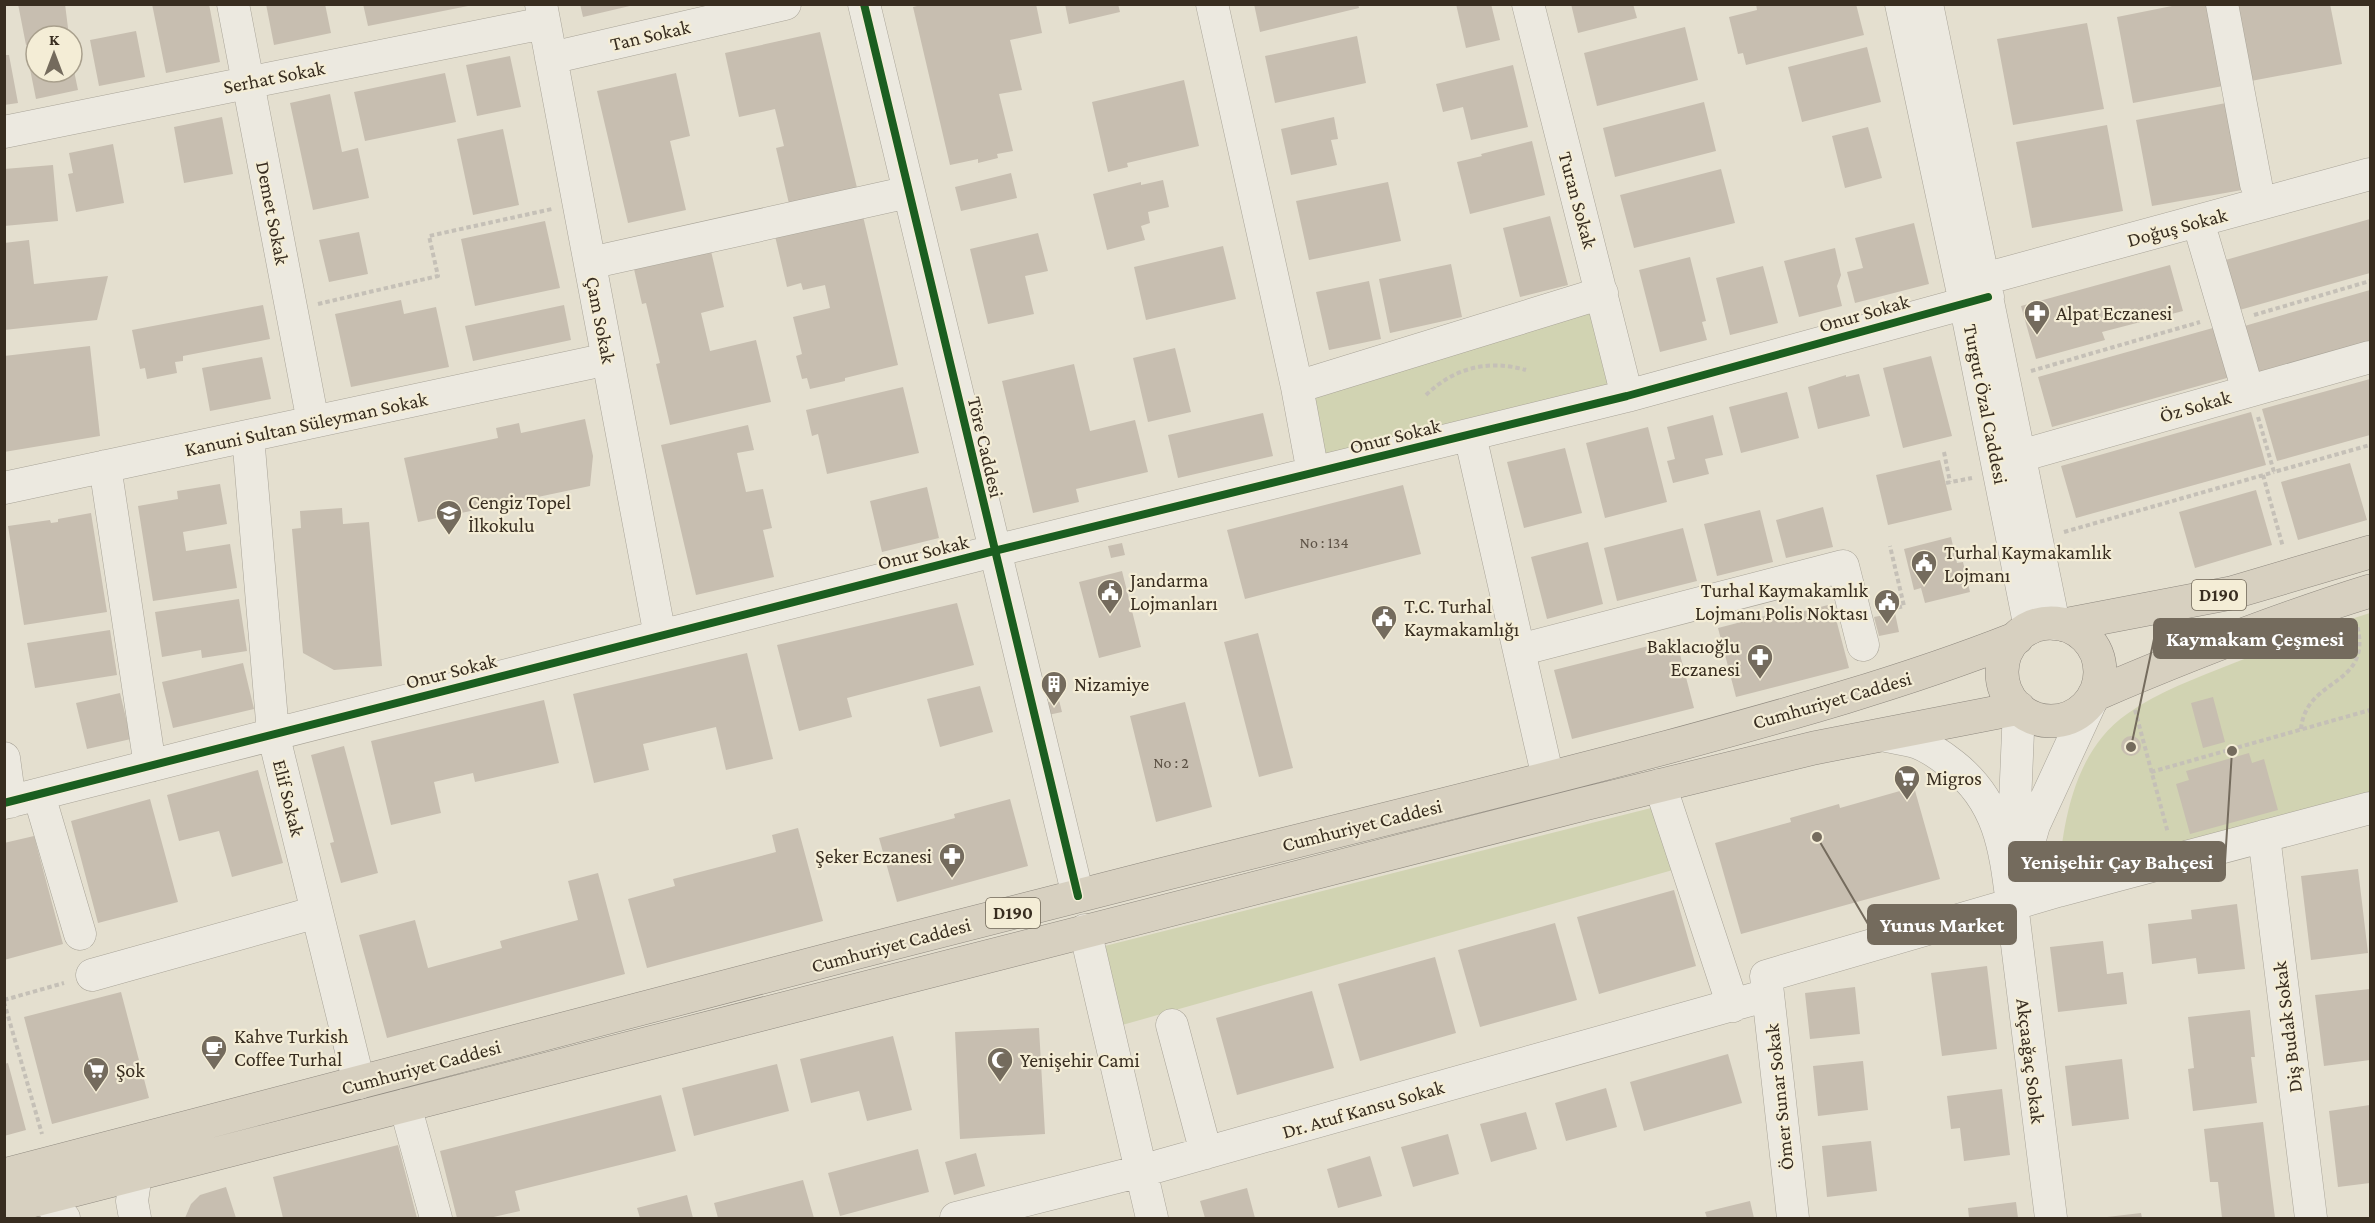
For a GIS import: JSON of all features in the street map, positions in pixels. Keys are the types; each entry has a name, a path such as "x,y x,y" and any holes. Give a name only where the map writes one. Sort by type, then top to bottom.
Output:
{"highway":[{"name":"Cumhuriyet Caddesi","path":"30,1169 1078,896 1548,778 1808,709 1960,661 2041,629 2230,593 2370,552"},
{"name":"D190","path":"2094,695 2169,663 2244,635 2363,604"},
{"path":"2041,629 2080,633 2096,653 2100,670 2094,695 2090,703 2076,714 2060,720 2034,718 2019,708 2005,687 2002,669 2007,652 2041,629"},
{"name":"Cumhuriyet Caddesi","path":"4,1208 55,1208 136,1174 1085,930 1814,748 2019,708"},
{"path":"126,1144 136,1174"},
{"path":"30,1169 55,1208"}],"street":[{"name":"Demet Sokak","path":"233,4 312,422"},
{"name":"Tan Sokak","path":"551,58 785,4"},
{"name":"Töre Caddesi","path":"864,4 1078,896"},
{"path":"1212,4 1297,387 1313,473"},
{"name":"Turan Sokak","path":"1528,4 1627,396"},
{"name":"Turgut Özal Caddesi","path":"1901,4 1979,293 2005,379 2020,456 2041,629"},
{"name":"Turgut Özal Caddesi","path":"1928,4 2041,629"},
{"path":"2222,4 2256,184"},
{"name":"Serhat Sokak","path":"4,132 248,82 542,14"},
{"name":"Çam Sokak","path":"542,14 660,636"},
{"name":"Doğuş Sokak","path":"1979,293 2198,221 2370,174"},
{"path":"590,263 909,192"},
{"path":"2198,221 2249,391"},
{"path":"1297,387 1602,293"},
{"name":"Onur Sokak","path":"18,800 273,733 994,551 1627,396 1979,293"},
{"name":"Öz Sokak","path":"2020,456 2370,357"},
{"name":"Kanuni Sultan Süleyman Sokak","path":"4,488 608,359"},
{"path":"1470,435 1548,778"},
{"name":"Elif Sokak","path":"248,436 273,733 359,1083"},
{"path":"105,466 150,765"},
{"path":"1519,650 1843,566 1859,631"},
{"path":"2012,904 2034,825 2094,695"},
{"path":"2012,904 2019,708"},
{"path":"1882,735 1927,748 1952,764 1976,786 1988,803 1997,824 2005,854 2012,904"},
{"path":"4,758 18,800 80,934"},
{"path":"1660,785 1733,1006"},
{"name":"Dr. Atuf Kansu Sokak","path":"956,1218 1142,1171 1733,1006 1767,986 2012,904 2370,808"},
{"name":"Diş Budak Sokak","path":"2264,836 2311,1218"},
{"name":"Akçaağaç Sokak","path":"2012,904 2051,1218"},
{"path":"92,975 317,912"},
{"path":"1085,930 1152,1218"},
{"name":"Ömer Sunar Sokak","path":"1767,986 1793,1218"},
{"path":"1172,1025 1206,1153"},
{"path":"405,1105 436,1218"},
{"path":"135,1218 132,1201 136,1174"}],"path":[{"path":"291,310 438,276 429,236 578,202"},
{"path":"2005,379 2370,281"},
{"path":"1425,395 1437,384 1465,369 1492,365 1526,370"},
{"path":"2249,391 2274,472"},
{"path":"2063,533 2370,445"},
{"path":"1944,452 1948,483 1979,477"},
{"path":"2263,475 2286,556"},
{"path":"1859,631 1904,606 1890,546"},
{"path":"2301,729 2302,717 2313,699 2344,677 2353,667 2360,636 2363,604"},
{"path":"2135,709 2175,860"},
{"path":"2151,772 2370,711"},
{"path":"30,1169 4,1001 92,975"}],"green space":[{"path":"1602,293 1627,396 1313,473 1297,387"},
{"path":"2370,613 2370,808 2058,891 2062,843 2073,794 2093,749 2108,730 2152,698 2234,663"},
{"path":"1667,804 1687,866 1108,1029 1089,950"}],"building":[{"path":"18,4 65,4 68,24 24,24 24,35"},
{"path":"152,4 209,4 220,62 166,73"},
{"path":"266,4 325,4 331,33 274,45"},
{"path":"363,4 468,4 468,6 368,26"},
{"path":"580,4 633,4 634,5 583,17"},
{"path":"925,4 1036,4 1042,33 1010,40 1022,90 999,94 1013,151 997,154 998,158 978,163 978,159 950,165 913,7"},
{"path":"1065,4 1118,4 1120,12 1069,24"},
{"path":"1254,4 1358,4 1359,8 1260,32"},
{"path":"1456,4 1491,4 1500,40 1466,48"},
{"path":"1571,4 1633,4 1637,18 1578,33"},
{"path":"1756,4 1856,4 1864,35 1746,65 1743,53 1738,54 1729,17 1757,10"},
{"path":"2182,4 2208,4 2223,86 2133,103 2117,17"},
{"path":"2237,4 2330,4 2342,64 2251,81"},
{"path":"2087,23 2104,109 2013,125 1997,39"},
{"path":"1685,27 1698,80 1597,106 1584,53"},
{"path":"136,31 145,77 99,86 90,40"},
{"path":"820,32 858,192 790,208 776,148 784,146 775,109 739,117 725,53"},
{"path":"1357,36 1366,83 1275,103 1265,56"},
{"path":"1867,47 1881,102 1802,122 1788,67"},
{"path":"4,55 9,55 18,103 4,105"},
{"path":"510,56 521,107 477,116 466,65"},
{"path":"1513,65 1528,127 1471,140 1463,107 1443,112 1436,84"},
{"path":"445,73 456,122 365,141 354,92"},
{"path":"676,73 690,136 670,141 686,210 628,223 597,91"},
{"path":"1184,80 1199,146 1127,163 1128,167 1108,172 1092,102"},
{"path":"33,84 77,84 78,90 36,99"},
{"path":"330,94 342,152 358,148 369,198 313,210 290,103"},
{"path":"1704,102 1716,151 1615,177 1603,128"},
{"path":"2226,103 2242,190 2152,206 2136,120"},
{"path":"222,117 233,174 184,183 174,127"},
{"path":"1334,117 1338,139 1331,140 1337,165 1291,175 1281,129"},
{"path":"2107,125 2123,211 2032,228 2016,142"},
{"path":"1868,127 1882,178 1845,188 1832,136"},
{"path":"503,129 519,205 473,215 457,139"},
{"path":"1532,141 1545,195 1470,214 1457,162"},
{"path":"113,144 124,203 76,212 68,174 73,173 69,153"},
{"path":"53,165 58,221 4,226 4,169"},
{"path":"1721,169 1735,223 1634,248 1620,195"},
{"path":"1011,173 1017,198 961,211 955,187"},
{"path":"1163,180 1169,207 1148,212 1150,223 1141,226 1145,240 1107,250 1093,194 1141,182 1141,185"},
{"path":"1388,182 1401,241 1309,260 1296,201"},
{"path":"863,216 898,365 810,389 807,378 802,379 796,356 802,354 793,317 830,308 825,285 803,290 801,283 787,287 775,236"},
{"path":"1550,216 1568,285 1520,297 1503,228"},
{"path":"2370,219 2370,273 2236,311 2222,261"},
{"path":"545,221 560,288 475,306 461,239"},
{"path":"1914,223 1929,284 1855,303 1847,272 1863,268 1855,238"},
{"path":"359,232 368,274 329,282 319,240"},
{"path":"1038,233 1048,271 1025,276 1034,314 988,324 970,249"},
{"path":"29,240 34,284 108,276 97,320 4,330 4,243"},
{"path":"1223,246 1236,299 1146,320 1134,267"},
{"path":"1835,248 1841,275 1837,286 1842,306 1799,317 1784,261"},
{"path":"711,251 724,307 701,313 710,351 756,340 771,402 670,425 656,364 660,363 646,303 642,304 634,269"},
{"path":"1690,257 1706,321 1702,322 1707,340 1660,352 1639,270"},
{"path":"1451,264 1462,317 1390,333 1379,279"},
{"path":"2170,265 2183,311 2102,332 2105,340 2036,359 2021,306"},
{"path":"1763,266 1778,323 1730,335 1716,278"},
{"path":"1369,281 1381,339 1329,350 1316,292"},
{"path":"2370,290 2370,344 2255,377 2241,327"},
{"path":"401,300 404,314 436,307 449,367 351,387 335,314"},
{"path":"263,305 270,339 183,356 183,361 175,362 177,373 147,379 145,368 140,369 132,330"},
{"path":"564,305 571,340 473,361 465,326"},
{"path":"2220,326 2234,376 2052,427 2038,377"},
{"path":"90,346 100,436 4,452 4,356"},
{"path":"1175,348 1191,412 1148,422 1133,358"},
{"path":"1931,356 1952,436 1903,448 1883,368"},
{"path":"262,357 271,399 210,411 202,368"},
{"path":"1074,364 1090,431 1135,420 1148,472 1076,489 1079,502 1033,513 1002,381"},
{"path":"1859,374 1870,416 1818,429 1808,387 1846,375 1846,377"},
{"path":"2370,379 2370,435 2277,461 2262,409"},
{"path":"903,387 919,453 827,474 818,434 812,436 806,410"},
{"path":"1787,392 1799,438 1741,453 1729,407"},
{"path":"2251,412 2266,465 2076,518 2061,466"},
{"path":"1263,413 1273,456 1178,478 1168,435"},
{"path":"1713,415 1723,455 1705,459 1709,474 1673,483 1667,461 1675,459 1667,427"},
{"path":"585,419 593,456 590,486 418,522 404,458 498,438 496,428 519,423 521,433"},
{"path":"748,425 754,450 737,453 746,492 763,489 772,528 763,530 774,577 696,595 661,445"},
{"path":"1648,427 1667,502 1605,518 1586,443"},
{"path":"1565,448 1582,513 1524,528 1507,462"},
{"path":"1940,460 1952,510 1888,525 1876,475"},
{"path":"2350,463 2367,520 2298,540 2281,482"},
{"path":"220,484 227,524 183,532 186,551 230,544 237,588 153,601 138,506 178,499 177,491"},
{"name":"T.C. Turhal Kaymakamlığı","path":"1403,485 1421,554 1245,599 1227,530"},
{"path":"927,487 939,538 882,552 870,501"},
{"path":"2256,490 2272,545 2195,568 2179,512"},
{"path":"1823,507 1833,547 1786,558 1776,520"},
{"path":"342,508 343,524 369,522 382,666 334,670 303,653 292,529 301,528 300,511"},
{"path":"1760,510 1773,562 1717,576 1704,524"},
{"path":"91,513 107,612 24,625 8,526 50,520 51,523 58,522 58,519"},
{"path":"1683,528 1697,581 1617,601 1604,548"},
{"name":"Turhal Kaymakamlık Lojmanı","path":"1951,537 1957,563 1963,562 1970,592 1925,603 1921,588 1914,590 1904,549"},
{"path":"1588,542 1603,604 1547,619 1531,557"},
{"path":"1122,543 1125,555 1111,558 1108,546"},
{"name":"Jandarma Lojmanları","path":"1122,571 1141,647 1099,658 1079,582"},
{"path":"239,599 247,651 202,658 201,650 162,657 155,612"},
{"path":"957,603 974,665 847,698 852,717 799,731 777,645"},
{"path":"1832,604 1849,668 1736,697 1718,628 1780,612 1781,617"},
{"name":"Turhal Kaymakamlık Lojmanı Polis Noktası","path":"1895,613 1899,632 1879,636 1874,617"},
{"path":"110,630 117,675 35,688 27,643"},
{"path":"1258,633 1293,768 1259,777 1224,642"},
{"path":"1676,639 1694,708 1572,739 1554,670"},
{"path":"747,653 773,759 726,770 716,727 643,744 649,770 594,783 573,694"},
{"path":"243,663 254,709 173,728 162,682"},
{"path":"980,686 993,732 940,747 927,699"},
{"path":"120,693 131,739 87,749 76,703"},
{"path":"2213,697 2225,742 2203,748 2191,703"},
{"path":"544,700 559,763 475,782 473,773 434,782 441,813 391,825 371,741"},
{"name":"Nizamiye","path":"1059,700 1062,712 1048,715 1046,703"},
{"path":"1185,702 1212,807 1156,822 1130,716"},
{"path":"2131,736 2138,739 2141,746 2138,753 2131,756 2124,753 2121,746 2124,739"},
{"path":"344,746 378,873 341,883 330,843 334,842 311,755"},
{"path":"2249,753 2252,763 2264,759 2278,810 2190,834 2176,784 2189,780 2186,771"},
{"path":"258,770 283,863 232,877 219,831 179,841 167,795"},
{"path":"1914,787 1940,879 1741,934 1715,843 1791,822 1790,818 1839,804 1840,808"},
{"path":"150,799 178,902 98,923 71,821"},
{"path":"1010,799 1028,866 897,902 879,838 955,818 954,814"},
{"path":"798,828 823,921 647,968 628,899 675,886 673,879 776,852 772,835"},
{"path":"34,836 63,944 4,960 4,843"},
{"path":"2358,869 2368,953 2311,960 2301,876"},
{"path":"598,873 625,974 387,1038 359,935 415,920 428,968 502,948 500,941 578,920 568,881"},
{"path":"1674,890 1696,966 1599,994 1577,917"},
{"path":"2237,904 2245,969 2198,974 2196,958 2152,964 2148,924 2192,919 2191,910"},
{"path":"1555,923 1577,1000 1480,1027 1458,950"},
{"path":"2103,941 2107,974 2123,972 2127,1004 2058,1012 2050,947"},
{"path":"1435,957 1456,1033 1360,1061 1338,984"},
{"path":"1987,966 1997,1049 1942,1056 1931,973"},
{"path":"1855,987 1860,1034 1810,1039 1805,993"},
{"path":"2370,989 2370,1060 2324,1066 2315,995"},
{"path":"1312,991 1334,1068 1237,1095 1216,1018"},
{"path":"121,992 149,1098 52,1124 24,1017"},
{"path":"2250,1010 2255,1057 2251,1057 2257,1103 2193,1111 2188,1069 2194,1068 2188,1017"},
{"name":"Yenişehir Cami","path":"1039,1028 1045,1134 960,1139 955,1032"},
{"path":"893,1036 912,1110 867,1121 859,1091 811,1103 800,1059"},
{"path":"1728,1054 1742,1103 1644,1131 1630,1082"},
{"path":"2122,1059 2129,1119 2072,1126 2065,1066"},
{"path":"1863,1061 1868,1110 1818,1116 1813,1066"},
{"path":"8,1063 26,1130 4,1136 4,1064"},
{"path":"777,1064 789,1111 694,1136 682,1088"},
{"path":"1606,1088 1617,1127 1566,1141 1555,1103"},
{"path":"2002,1089 2010,1155 1964,1161 1960,1128 1951,1129 1947,1096"},
{"path":"661,1095 676,1151 515,1191 520,1211 489,1218 457,1218 440,1151"},
{"path":"2370,1105 2370,1183 2338,1187 2329,1111"},
{"path":"1526,1112 1537,1149 1491,1162 1480,1124"},
{"path":"2263,1122 2275,1218 2222,1218 2218,1182 2210,1182 2204,1129"},
{"path":"1448,1134 1459,1174 1413,1187 1401,1147"},
{"path":"1871,1141 1877,1191 1827,1197 1822,1146"},
{"path":"398,1145 417,1218 283,1218 273,1177"},
{"path":"918,1149 929,1192 840,1216 828,1173"},
{"path":"976,1153 985,1186 954,1195 945,1162"},
{"path":"1370,1156 1382,1196 1338,1208 1327,1169"},
{"path":"803,1180 814,1218 718,1218 714,1203"},
{"path":"226,1187 236,1218 185,1218 191,1204 200,1195"},
{"path":"1247,1188 1255,1218 1205,1218 1200,1201"},
{"path":"687,1195 693,1218 640,1218 637,1208"},
{"path":"1750,1201 1754,1218 1707,1218 1705,1212"},
{"path":"2016,1202 2018,1218 1969,1218 1968,1208"},
{"path":"2141,1213 2142,1218 2107,1217"}],"cycle path":[{"path":"864,4 1078,896"},
{"path":"4,803 994,551 1627,396 1988,297"}],"place":[{"name":"Alpat Eczanesi","path":"2037,336"},
{"name":"Cengiz Topel İlkokulu","path":"449,536"},
{"name":"Turhal Kaymakamlık Lojmanı","path":"1924,586"},
{"name":"Jandarma Lojmanları","path":"1110,615"},
{"name":"Turhal Kaymakamlık Lojmanı Polis Noktası","path":"1887,625"},
{"name":"T.C. Turhal Kaymakamlığı","path":"1384,641"},
{"name":"Baklacıoğlu Eczanesi","path":"1760,680"},
{"name":"Nizamiye","path":"1054,707"},
{"name":"Kaymakam Çeşmesi","path":"2131,747"},
{"name":"Yenişehir Çay Bahçesi","path":"2232,751"},
{"name":"Migros","path":"1907,801"},
{"name":"Yunus Market","path":"1817,837"},
{"name":"Şeker Eczanesi","path":"952,879"},
{"name":"Kahve Turkish Coffee Turhal","path":"214,1071"},
{"name":"Yenişehir Cami","path":"1000,1083"},
{"name":"Şok","path":"96,1093"}]}
